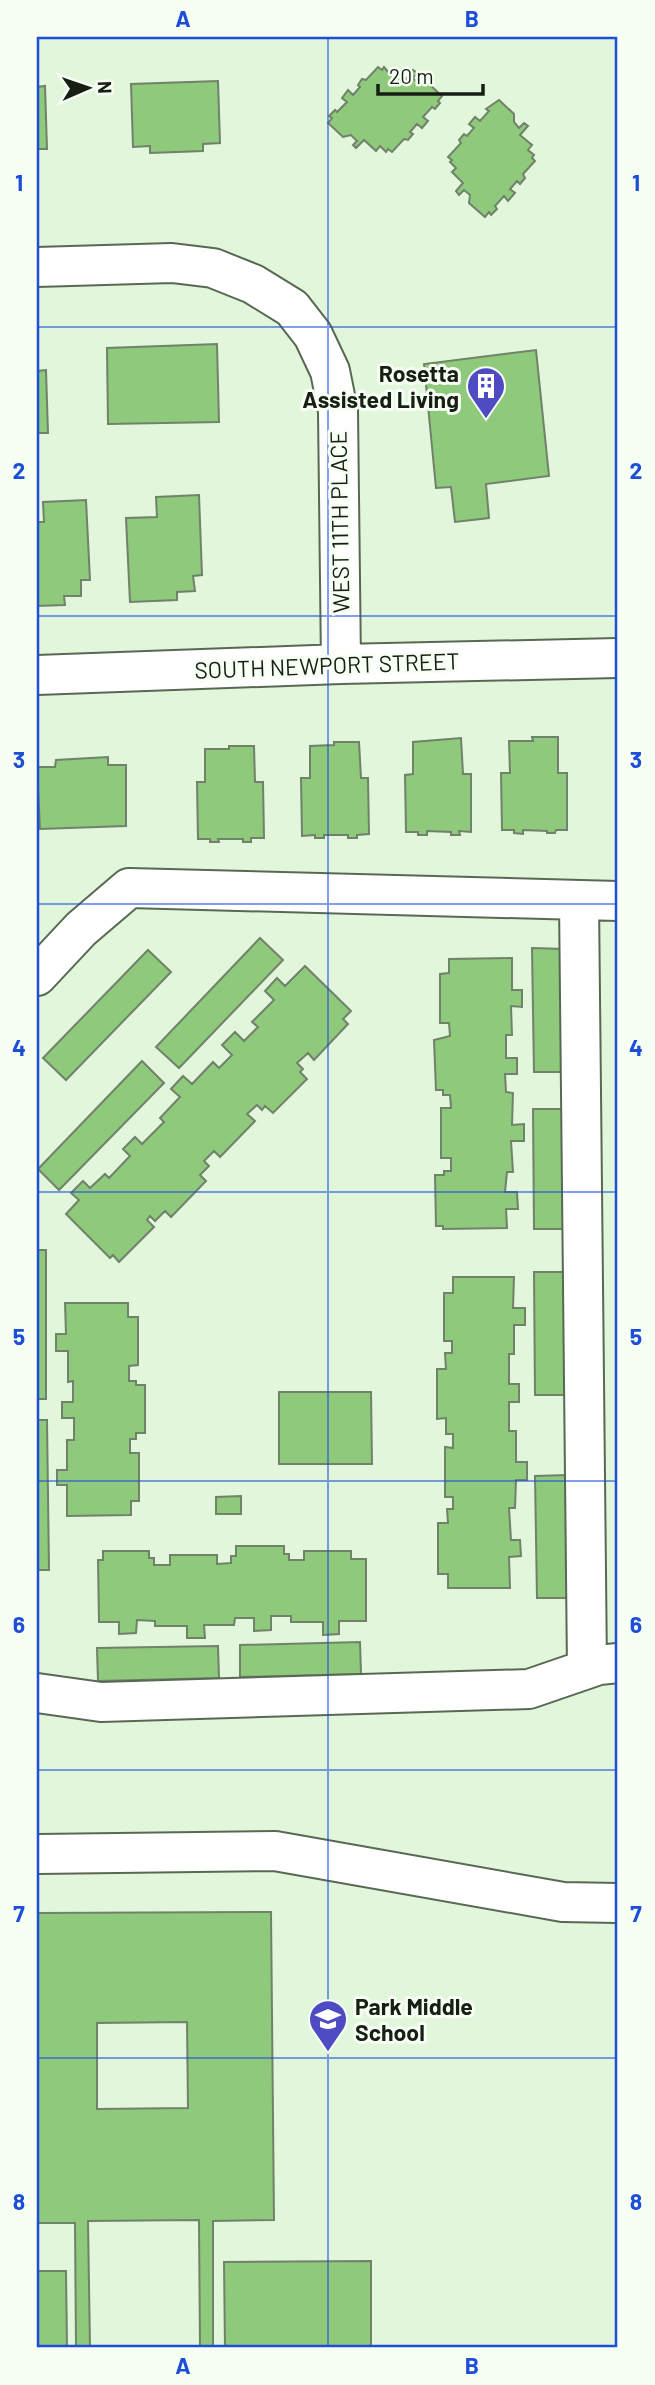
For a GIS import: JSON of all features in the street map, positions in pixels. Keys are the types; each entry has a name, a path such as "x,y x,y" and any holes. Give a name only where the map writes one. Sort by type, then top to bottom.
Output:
{"street":[{"name":"WEST 11TH PLACE","path":"37,267 172,263 213,268 253,284 292,308 313,335 330,372 338,411 341,664"},
{"name":"SOUTH NEWPORT STREET","path":"37,675 341,664 618,658"},
{"path":"37,976 81,929 129,888 618,901"},
{"path":"37,1693 101,1702 439,1694 529,1689 603,1666 579,900"},
{"path":"37,1854 275,1851 563,1902 618,1903"}],"building":[{"path":"378,67 382,70 384,67 389,73 394,68 406,79 413,70 417,73 413,78 419,84 427,82 442,96 435,109 432,107 423,117 428,121 422,128 417,124 410,132 413,134 408,140 404,139 392,152 388,149 386,152 380,146 376,151 364,140 356,148 353,145 357,141 351,135 343,137 328,123 332,118 329,116 347,102 342,98 348,90 353,95 360,87 358,85 362,79 366,80"},
{"path":"218,81 220,143 203,144 203,151 150,153 150,146 133,147 131,84"},
{"path":"45,86 47,149 37,149 37,87"},
{"path":"499,100 514,114 514,122 519,128 524,123 528,126 520,135 532,145 528,150 534,155 532,158 535,161 523,174 525,178 520,184 517,181 510,189 515,193 508,201 504,196 495,206 497,209 485,217 469,203 470,195 464,190 459,195 456,191 463,183 452,172 456,168 448,157 461,143 459,140 464,134 467,136 474,128 469,124 475,117 480,121 489,111 486,109"},
{"path":"217,344 219,422 108,424 107,348"},
{"name":"Rosetta Assisted Living","path":"536,350 549,476 486,484 489,518 455,522 451,487 436,488 424,364"},
{"path":"46,370 48,433 37,433 37,371"},
{"path":"199,495 202,575 193,576 195,591 177,592 177,600 130,602 126,518 157,517 156,497"},
{"path":"86,500 90,580 81,580 81,596 64,596 65,605 37,606 37,522 44,522 43,502"},
{"path":"532,737 558,737 558,773 567,773 567,830 547,833 523,830 523,834 514,833 514,830 502,830 501,773 510,773 509,741 533,741"},
{"path":"461,738 463,774 471,774 471,832 459,831 460,835 451,835 451,832 427,831 427,835 418,835 418,832 406,832 405,775 413,774 413,742"},
{"path":"334,742 359,742 361,778 368,778 369,834 357,835 357,838 348,838 348,835 324,835 324,838 315,838 315,835 302,836 301,778 310,778 310,746 334,745"},
{"path":"229,746 254,746 255,782 263,782 264,838 251,838 251,842 243,842 243,839 218,839 219,842 210,842 210,839 198,839 197,782 205,782 205,749 229,749"},
{"path":"108,757 108,765 126,765 126,826 40,829 37,767 55,767 56,760"},
{"path":"260,938 283,960 179,1068 156,1047"},
{"path":"532,948 565,949 565,1072 534,1072"},
{"path":"148,950 171,972 66,1080 43,1058"},
{"path":"512,958 512,990 522,990 522,1007 511,1006 512,1035 506,1035 506,1058 517,1058 517,1074 505,1074 506,1092 513,1093 512,1125 524,1124 524,1141 511,1141 513,1172 507,1172 505,1192 517,1192 518,1209 506,1209 507,1228 443,1229 443,1226 436,1226 435,1175 444,1175 444,1171 451,1171 451,1158 441,1158 441,1108 451,1108 450,1095 443,1095 443,1090 436,1090 434,1040 450,1036 449,1023 440,1023 440,974 449,973 449,959"},
{"path":"305,966 351,1011 343,1019 348,1024 314,1060 308,1053 297,1063 303,1069 300,1072 307,1079 273,1113 265,1106 262,1110 257,1105 247,1114 255,1121 220,1157 214,1151 204,1161 209,1166 200,1175 206,1181 171,1217 165,1211 155,1221 150,1216 147,1220 154,1227 119,1262 113,1255 110,1258 66,1214 79,1200 71,1193 83,1181 90,1188 105,1174 109,1178 130,1156 123,1149 135,1137 142,1144 164,1122 160,1118 180,1097 171,1089 183,1076 192,1084 213,1062 219,1068 232,1055 222,1045 235,1032 244,1041 258,1027 252,1022 274,1000 265,991 277,978 285,986"},
{"path":"142,1061 164,1083 59,1190 38,1169"},
{"path":"533,1109 566,1109 567,1229 534,1229"},
{"path":"37,1250 46,1250 46,1399 37,1399"},
{"path":"534,1272 567,1272 567,1395 535,1395"},
{"path":"453,1277 514,1277 513,1308 525,1308 525,1325 514,1325 514,1354 509,1354 509,1384 519,1384 519,1402 509,1402 509,1431 516,1431 516,1462 527,1462 527,1480 516,1480 515,1508 509,1508 511,1540 520,1540 521,1556 509,1557 510,1588 448,1588 448,1574 438,1574 438,1523 448,1523 447,1509 453,1509 453,1497 445,1497 445,1447 453,1448 453,1434 446,1434 446,1418 437,1419 437,1369 446,1369 445,1353 452,1353 452,1341 444,1341 444,1293 453,1293"},
{"path":"65,1303 128,1303 128,1317 138,1317 138,1365 129,1366 129,1381 136,1381 136,1385 145,1385 145,1433 136,1433 136,1439 130,1439 130,1453 139,1453 139,1501 131,1501 131,1515 67,1516 67,1485 57,1485 57,1470 67,1470 67,1440 74,1440 74,1418 62,1418 62,1402 73,1402 73,1381 68,1382 68,1351 56,1351 56,1334 66,1334"},
{"path":"279,1392 371,1392 372,1464 279,1464"},
{"path":"37,1420 47,1420 49,1570 37,1570"},
{"path":"567,1475 568,1598 537,1598 535,1476"},
{"path":"241,1496 241,1514 216,1514 216,1497"},
{"path":"236,1546 284,1546 284,1554 289,1554 289,1560 304,1560 304,1551 351,1551 351,1559 366,1559 366,1621 339,1621 339,1634 323,1635 323,1622 291,1622 291,1616 271,1616 271,1630 254,1631 254,1618 235,1618 234,1625 204,1625 205,1638 187,1638 187,1626 155,1626 155,1621 137,1620 136,1633 119,1634 119,1622 99,1622 98,1560 103,1560 103,1551 149,1551 149,1558 154,1558 154,1565 170,1565 170,1555 217,1555 217,1564 231,1563 231,1556 236,1556"},
{"path":"360,1642 361,1674 240,1677 240,1645"},
{"path":"218,1646 219,1678 98,1681 97,1648"},
{"path":"271,1912 274,2220 213,2221 213,2348 200,2348 199,2220 88,2221 90,2348 37,2348 37,2271 66,2271 67,2347 76,2347 75,2223 37,2223 37,1913","holes":["187,2022 188,2108 97,2109 97,2023"]},
{"path":"371,2261 371,2348 225,2348 224,2262"}],"place":[{"name":"Rosetta Assisted Living","path":"486,420"},
{"name":"Park Middle School","path":"328,2053"}]}
